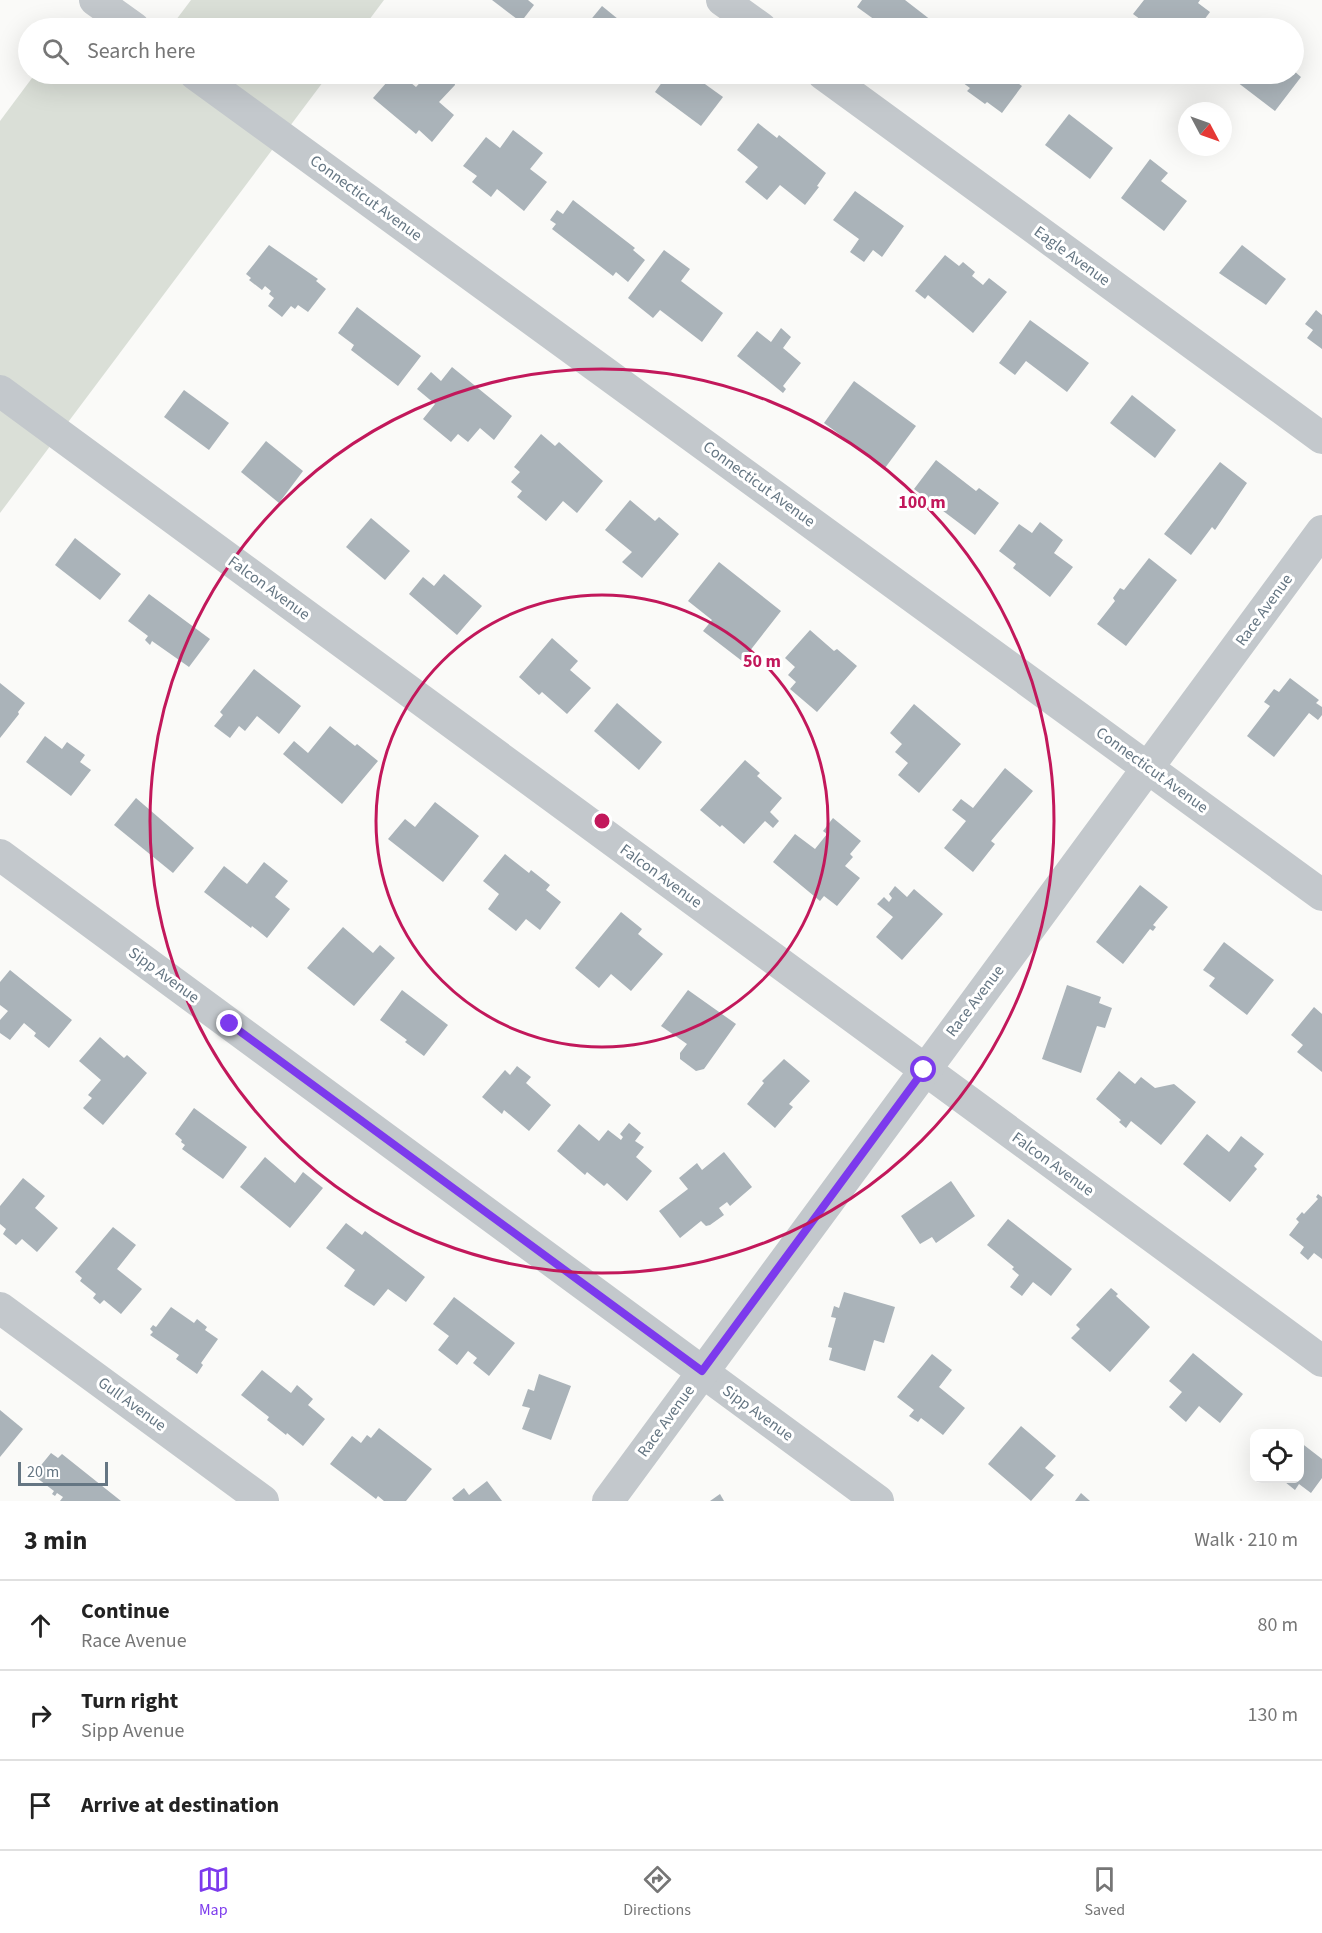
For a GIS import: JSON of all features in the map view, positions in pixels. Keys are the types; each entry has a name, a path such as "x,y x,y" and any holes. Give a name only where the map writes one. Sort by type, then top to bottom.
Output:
{"street":[{"path":"95,0 120,18"},
{"path":"722,0 747,18"},
{"name":"Connecticut Avenue","path":"209,84 1322,895"},
{"name":"Eagle Avenue","path":"837,84 1322,438"},
{"name":"Falcon Avenue","path":"0,391 1322,1361"},
{"name":"Race Avenue","path":"608,1501 1322,531"},
{"name":"Sipp Avenue","path":"0,855 878,1501"},
{"name":"Gull Avenue","path":"0,1308 263,1501"}],"shaded area":[{"path":"191,0 384,0 370,18 178,18"},
{"path":"28,84 322,84 0,513 0,121"}],"building":[{"path":"492,0 528,0 534,5 524,18 516,18"},
{"path":"862,0 905,0 928,18 872,18 857,7"},
{"path":"1144,0 1200,0 1198,3 1210,12 1206,18 1138,18 1133,14"},
{"path":"602,6 617,18 592,18"},
{"path":"385,84 412,84 416,87 419,84 455,84 439,102 454,115 432,142 419,130 416,134 373,98"},
{"path":"661,84 705,84 723,97 701,126 655,92"},
{"path":"965,84 1019,84 1022,86 1002,113 967,91 970,88"},
{"path":"1240,84 1296,84 1275,111"},
{"path":"1069,114 1113,148 1090,179 1045,145"},
{"path":"758,123 777,138 779,135 826,173 817,186 819,187 805,205 780,185 767,200 745,182 758,167 737,150"},
{"path":"513,130 543,153 530,169 547,182 524,211 497,189 491,197 472,182 477,176 463,166 486,137 500,148"},
{"path":"1150,159 1168,173 1161,181 1187,201 1164,231 1121,198"},
{"path":"855,191 904,226 882,257 873,250 864,262 850,252 859,239 833,220"},
{"path":"573,200 635,248 633,250 645,260 628,282 616,272 613,276 552,229 556,224 550,220 557,210 563,214"},
{"path":"269,245 318,279 316,281 326,289 308,312 298,305 295,309 291,306 282,317 268,306 274,298 269,294 271,291 265,286 262,290 249,280 251,278 246,274"},
{"path":"1242,245 1286,279 1266,305 1219,273"},
{"path":"664,250 690,269 681,281 723,313 702,342 660,310 653,318 628,298"},
{"path":"945,255 959,266 963,262 975,272 972,276 983,285 989,278 1007,292 973,333 928,295 925,299 915,291"},
{"path":"357,307 421,356 398,386 351,350 354,345 338,333"},
{"path":"1316,310 1322,315 1322,349 1307,338 1313,330 1305,324"},
{"path":"1030,320 1089,363 1067,392 1026,361 1015,375 999,363"},
{"path":"781,328 791,337 783,348 801,363 783,386 786,389 783,393 737,356 757,331 771,342"},
{"path":"452,367 512,416 494,440 480,428 468,442 458,434 451,442 423,419 435,404 417,389 431,372 441,381"},
{"path":"854,381 916,426 885,468 824,423"},
{"path":"184,390 229,423 209,450 164,417"},
{"path":"1132,395 1176,430 1155,458 1110,423"},
{"path":"541,434 555,446 559,442 603,481 577,513 563,501 546,521 517,497 522,491 511,482 520,472 514,467"},
{"path":"266,441 303,471 279,503 241,472"},
{"path":"936,460 976,491 979,488 999,503 975,535 914,489"},
{"path":"1220,462 1247,483 1215,530 1212,527 1191,555 1164,534"},
{"path":"630,500 655,521 659,517 679,534 642,578 622,562 632,552 605,530"},
{"path":"371,518 410,551 385,580 346,547"},
{"path":"1040,522 1063,540 1054,553 1073,567 1050,597 1013,568 1016,564 999,551 1019,524 1032,533"},
{"path":"75,538 121,574 100,600 55,565"},
{"path":"1149,558 1177,580 1126,646 1097,624 1115,601 1113,598 1120,588 1124,590"},
{"path":"719,562 781,611 742,661 703,631 712,620 688,601"},
{"path":"444,574 482,606 457,635 409,594 423,577 434,586"},
{"path":"149,594 210,639 189,667 152,641 150,645 145,640 148,636 128,621"},
{"path":"810,630 834,651 837,649 857,666 817,712 790,689 796,682 788,675 795,667 785,658"},
{"path":"552,638 578,661 570,670 591,688 567,714 542,692 539,695 519,677"},
{"path":"254,669 301,706 279,734 257,716 245,731 239,726 230,738 214,726 223,715 220,712"},
{"path":"1290,678 1319,700 1316,703 1322,707 1322,715 1318,720 1309,713 1274,757 1247,736 1270,706 1264,702 1274,689 1279,692"},
{"path":"0,683 25,703 0,738"},
{"path":"617,703 662,742 639,770 594,731"},
{"path":"914,704 961,744 919,793 898,775 908,763 895,752 902,744 890,733"},
{"path":"330,726 378,761 342,804 283,754 294,741 308,753"},
{"path":"45,736 62,749 67,742 85,755 80,762 91,770 71,796 26,762"},
{"path":"745,760 760,773 757,776 782,798 770,812 779,821 773,828 765,821 744,844 700,810"},
{"path":"1005,768 1033,791 991,841 995,844 973,872 944,848 966,821 952,810 961,799 973,808"},
{"path":"136,798 194,848 173,873 114,825"},
{"path":"435,802 479,836 443,882 388,839 405,819 415,827"},
{"path":"833,818 861,841 850,854 853,857 845,866 860,878 837,906 824,896 820,901 773,862 795,834 815,849 827,834 823,831"},
{"path":"505,854 529,873 531,870 550,885 546,890 561,902 540,930 526,919 516,931 488,909 499,894 483,881"},
{"path":"264,862 288,881 275,897 290,909 267,938 204,892 224,866 247,884"},
{"path":"1140,885 1168,907 1153,925 1156,927 1153,931 1150,929 1123,964 1096,942"},
{"path":"895,886 907,897 914,889 943,914 902,960 876,937 893,917 877,904 884,897 889,902 892,898 889,894"},
{"path":"621,912 642,929 638,934 663,954 631,991 611,974 599,988 575,968"},
{"path":"343,927 373,953 380,945 395,958 354,1006 307,968"},
{"path":"1224,942 1274,980 1247,1015 1209,986 1215,978 1203,970"},
{"path":"10,970 72,1020 49,1048 34,1036 36,1033 24,1023 10,1040 0,1033 0,1020 8,1011 0,1005 0,982"},
{"path":"1067,985 1101,997 1099,1003 1112,1008 1105,1028 1097,1026 1081,1073 1042,1059"},
{"path":"402,990 448,1025 424,1056 380,1020"},
{"path":"688,990 736,1024 704,1069 696,1071 680,1059 680,1053 687,1044 661,1026"},
{"path":"1314,1007 1322,1014 1322,1072 1297,1052 1303,1045 1291,1035"},
{"path":"100,1037 124,1058 127,1055 147,1073 103,1125 83,1108 92,1098 88,1095 101,1080 79,1061"},
{"path":"784,1059 810,1081 789,1104 793,1107 775,1128 747,1104 764,1083 762,1081"},
{"path":"517,1066 531,1077 526,1083 551,1105 529,1131 504,1110 502,1114 482,1097 505,1070 510,1075"},
{"path":"1119,1071 1135,1084 1141,1077 1155,1088 1174,1084 1196,1102 1161,1145 1131,1121 1126,1128 1119,1122 1121,1120 1096,1099"},
{"path":"194,1108 247,1147 223,1179 182,1149 185,1145 175,1134"},
{"path":"629,1123 641,1133 635,1141 644,1147 636,1157 652,1171 627,1201 607,1183 604,1186 587,1172 585,1175 557,1151 579,1124 599,1141 608,1130 621,1140 623,1137 620,1134"},
{"path":"1207,1134 1229,1152 1241,1136 1264,1154 1254,1166 1257,1169 1230,1202 1183,1164"},
{"path":"724,1152 752,1187 730,1206 727,1202 719,1208 724,1215 710,1225 706,1226 701,1221 680,1238 659,1211 688,1189 679,1178 697,1163 702,1170"},
{"path":"265,1157 295,1183 303,1172 323,1188 290,1228 240,1187"},
{"path":"23,1178 45,1196 35,1208 58,1228 37,1252 22,1239 16,1245 3,1234 6,1229 0,1224 0,1206"},
{"path":"951,1181 975,1216 936,1243 932,1237 920,1244 901,1216"},
{"path":"1318,1194 1322,1197 1322,1259 1314,1253 1308,1260 1300,1253 1304,1247 1289,1235 1299,1222 1296,1219 1318,1199 1316,1197"},
{"path":"1008,1219 1072,1269 1051,1296 1033,1282 1022,1296 1010,1287 1019,1275 1012,1269 1014,1267 987,1245"},
{"path":"346,1223 362,1235 365,1231 425,1277 406,1302 388,1289 374,1306 344,1286 355,1270 326,1248"},
{"path":"113,1227 136,1245 117,1269 142,1289 121,1314 104,1300 100,1304 93,1298 96,1294 80,1281 82,1278 75,1272"},
{"path":"1111,1288 1118,1294 1116,1296 1150,1327 1110,1372 1071,1338 1080,1329 1076,1325"},
{"path":"844,1292 895,1307 884,1343 874,1340 865,1371 829,1360 832,1348 828,1347 836,1318 831,1317 834,1306 839,1308"},
{"path":"454,1297 515,1343 489,1376 473,1363 477,1358 468,1351 457,1365 438,1350 449,1336 433,1324"},
{"path":"171,1307 194,1323 197,1319 207,1327 205,1330 218,1339 201,1363 203,1365 197,1374 176,1359 179,1355 150,1335 153,1332 150,1329 153,1325 156,1327"},
{"path":"1193,1353 1243,1394 1220,1423 1199,1406 1186,1422 1169,1407 1182,1392 1169,1381"},
{"path":"932,1354 952,1370 939,1387 965,1408 943,1435 921,1418 918,1422 909,1416 914,1410 897,1397"},
{"path":"262,1370 291,1393 297,1385 313,1399 308,1405 325,1419 303,1446 267,1420 269,1417 241,1395"},
{"path":"539,1374 571,1386 551,1440 522,1429 530,1408 522,1406 528,1389 534,1391"},
{"path":"0,1410 23,1429 0,1457"},
{"path":"1021,1426 1056,1456 1045,1468 1054,1475 1031,1501 988,1464"},
{"path":"379,1428 432,1469 406,1501 384,1501 378,1496 376,1499 330,1464 352,1436 361,1443 367,1435 371,1438"},
{"path":"1304,1445 1322,1459 1322,1478 1311,1493 1299,1484 1295,1490 1286,1483 1304,1483"},
{"path":"51,1453 58,1458 62,1454 121,1501 60,1501 63,1497 57,1493 55,1496 52,1494 54,1491 33,1475"},
{"path":"487,1481 502,1501 454,1501 452,1498 464,1488 469,1495"},
{"path":"1081,1493 1090,1501 1075,1501"},
{"path":"720,1494 724,1501 710,1501"}],"route":[{"path":"230,1024 702,1371 924,1070"}]}
